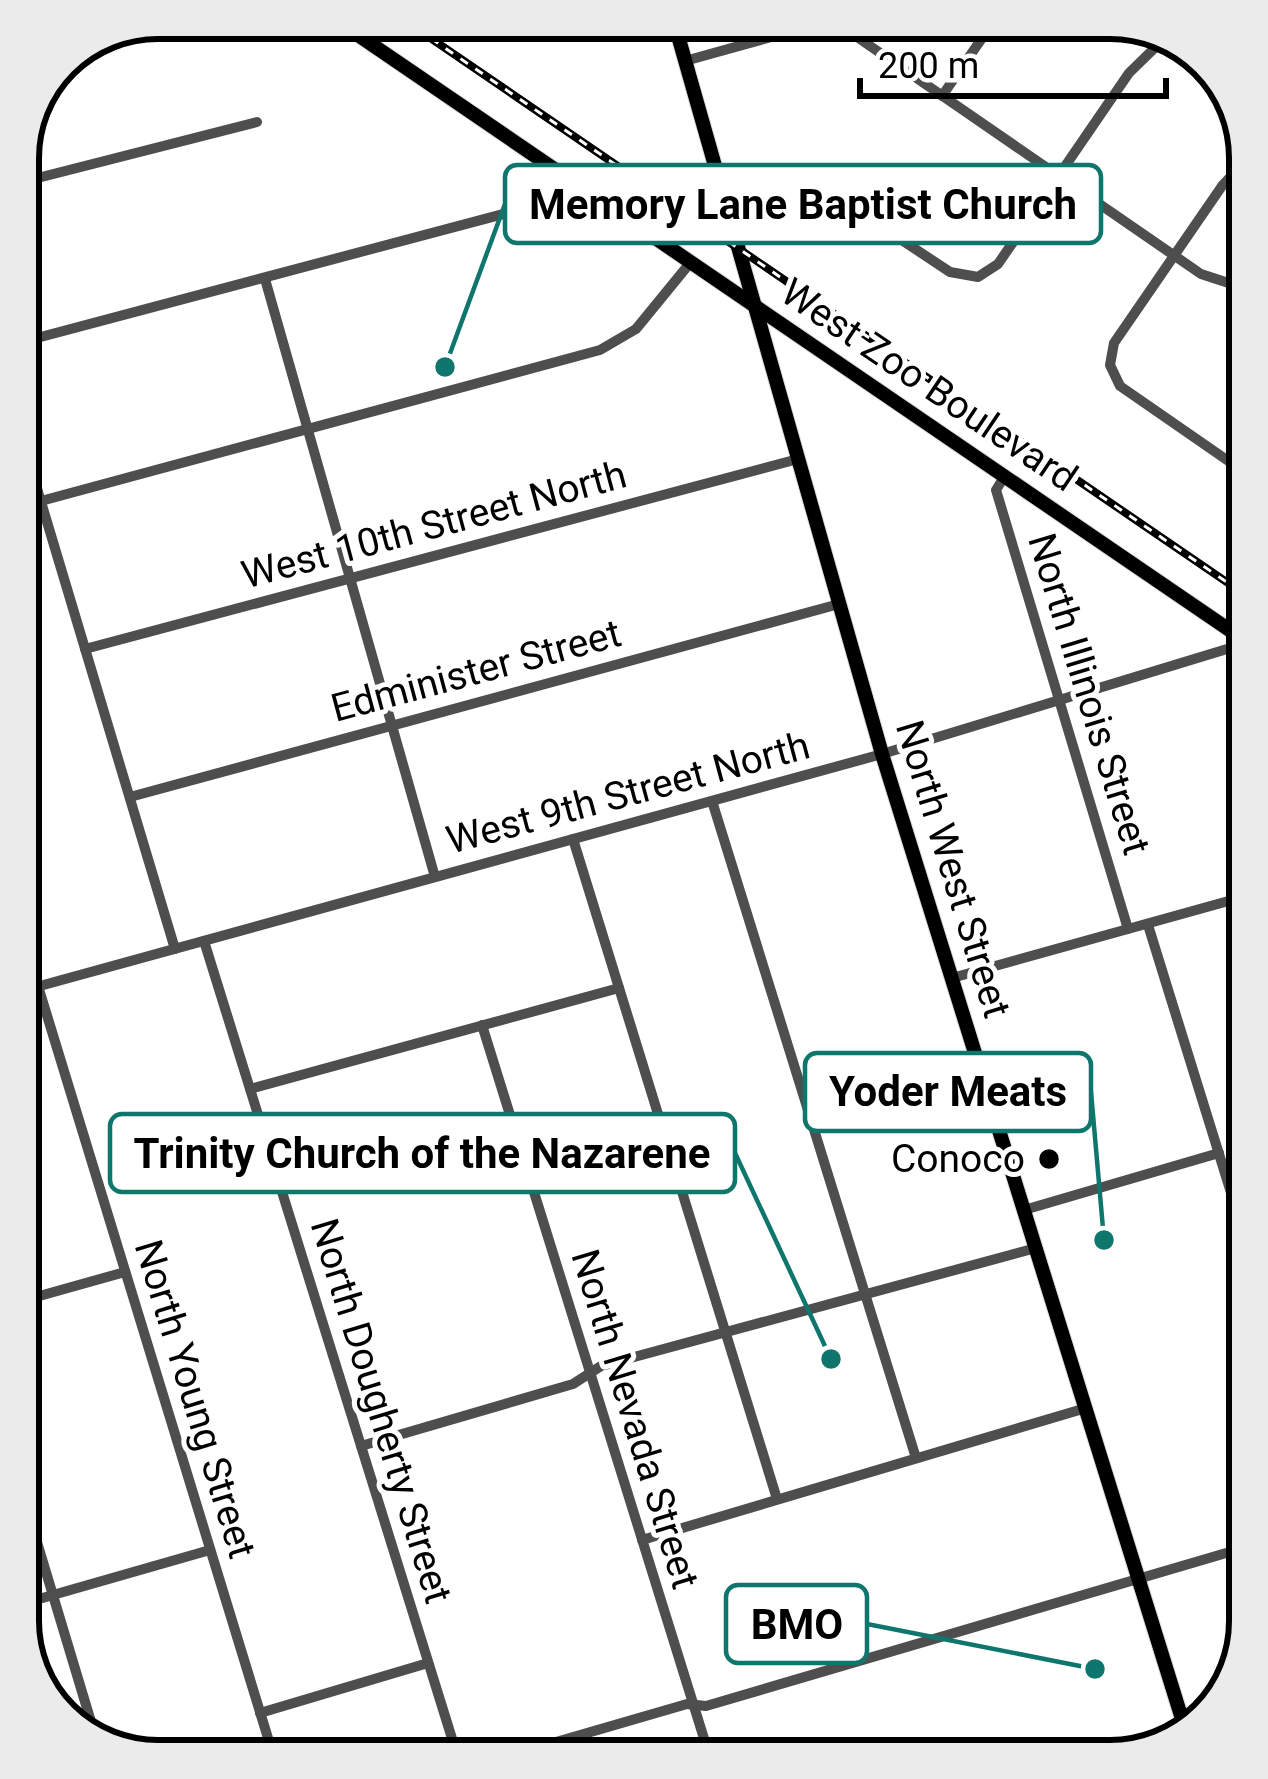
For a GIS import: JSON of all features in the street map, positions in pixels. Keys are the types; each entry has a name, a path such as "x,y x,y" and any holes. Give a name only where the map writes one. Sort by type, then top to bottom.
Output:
{"main road":[{"name":"West Zoo Boulevard","path":"364,39 1229,629"},
{"name":"North West Street","path":"679,39 883,754 1181,1716"}],"street":[{"path":"685,61 758,39"},
{"path":"858,39 1175,255 1229,285"},
{"path":"943,96 982,39"},
{"path":"721,187 773,173 802,174 950,272 974,278 998,264 1142,55 1153,47"},
{"path":"39,178 257,122"},
{"path":"1229,178 1114,343 1112,375 1120,386 1229,461"},
{"path":"39,338 586,192"},
{"path":"41,501 600,350 636,328 690,263"},
{"path":"266,279 434,878"},
{"name":"West 10th Street North","path":"85,649 798,459"},
{"name":"North Illinois Street","path":"1004,477 996,490 1129,929"},
{"path":"39,494 175,950"},
{"name":"Edminister Street","path":"130,797 839,604"},
{"name":"West 9th Street North","path":"39,986 883,754 1229,649"},
{"path":"712,801 916,1458"},
{"path":"573,839 777,1499"},
{"path":"952,978 1229,901"},
{"path":"1148,925 1229,1178"},
{"name":"North Dougherty Street","path":"204,941 452,1740"},
{"path":"250,1089 620,988"},
{"name":"North Young Street","path":"39,989 268,1740"},
{"name":"North Nevada Street","path":"482,1025 704,1740"},
{"path":"1024,1210 1219,1153"},
{"path":"361,1446 573,1384 590,1374 727,1331 1036,1248"},
{"path":"39,1296 125,1272"},
{"path":"641,1540 1085,1408"},
{"path":"39,1549 90,1718"},
{"path":"39,1599 210,1550"},
{"path":"567,1740 693,1705 706,1706 1229,1552"},
{"path":"260,1713 428,1663"}],"railway":[{"path":"432,39 1229,584"}],"place":[{"name":"Memory Lane Baptist Church","path":"445,367"},
{"name":"Conoco","path":"1049,1159"},
{"name":"Yoder Meats","path":"1104,1240"},
{"name":"Trinity Church of the Nazarene","path":"831,1359"},
{"name":"BMO","path":"1095,1669"}]}
